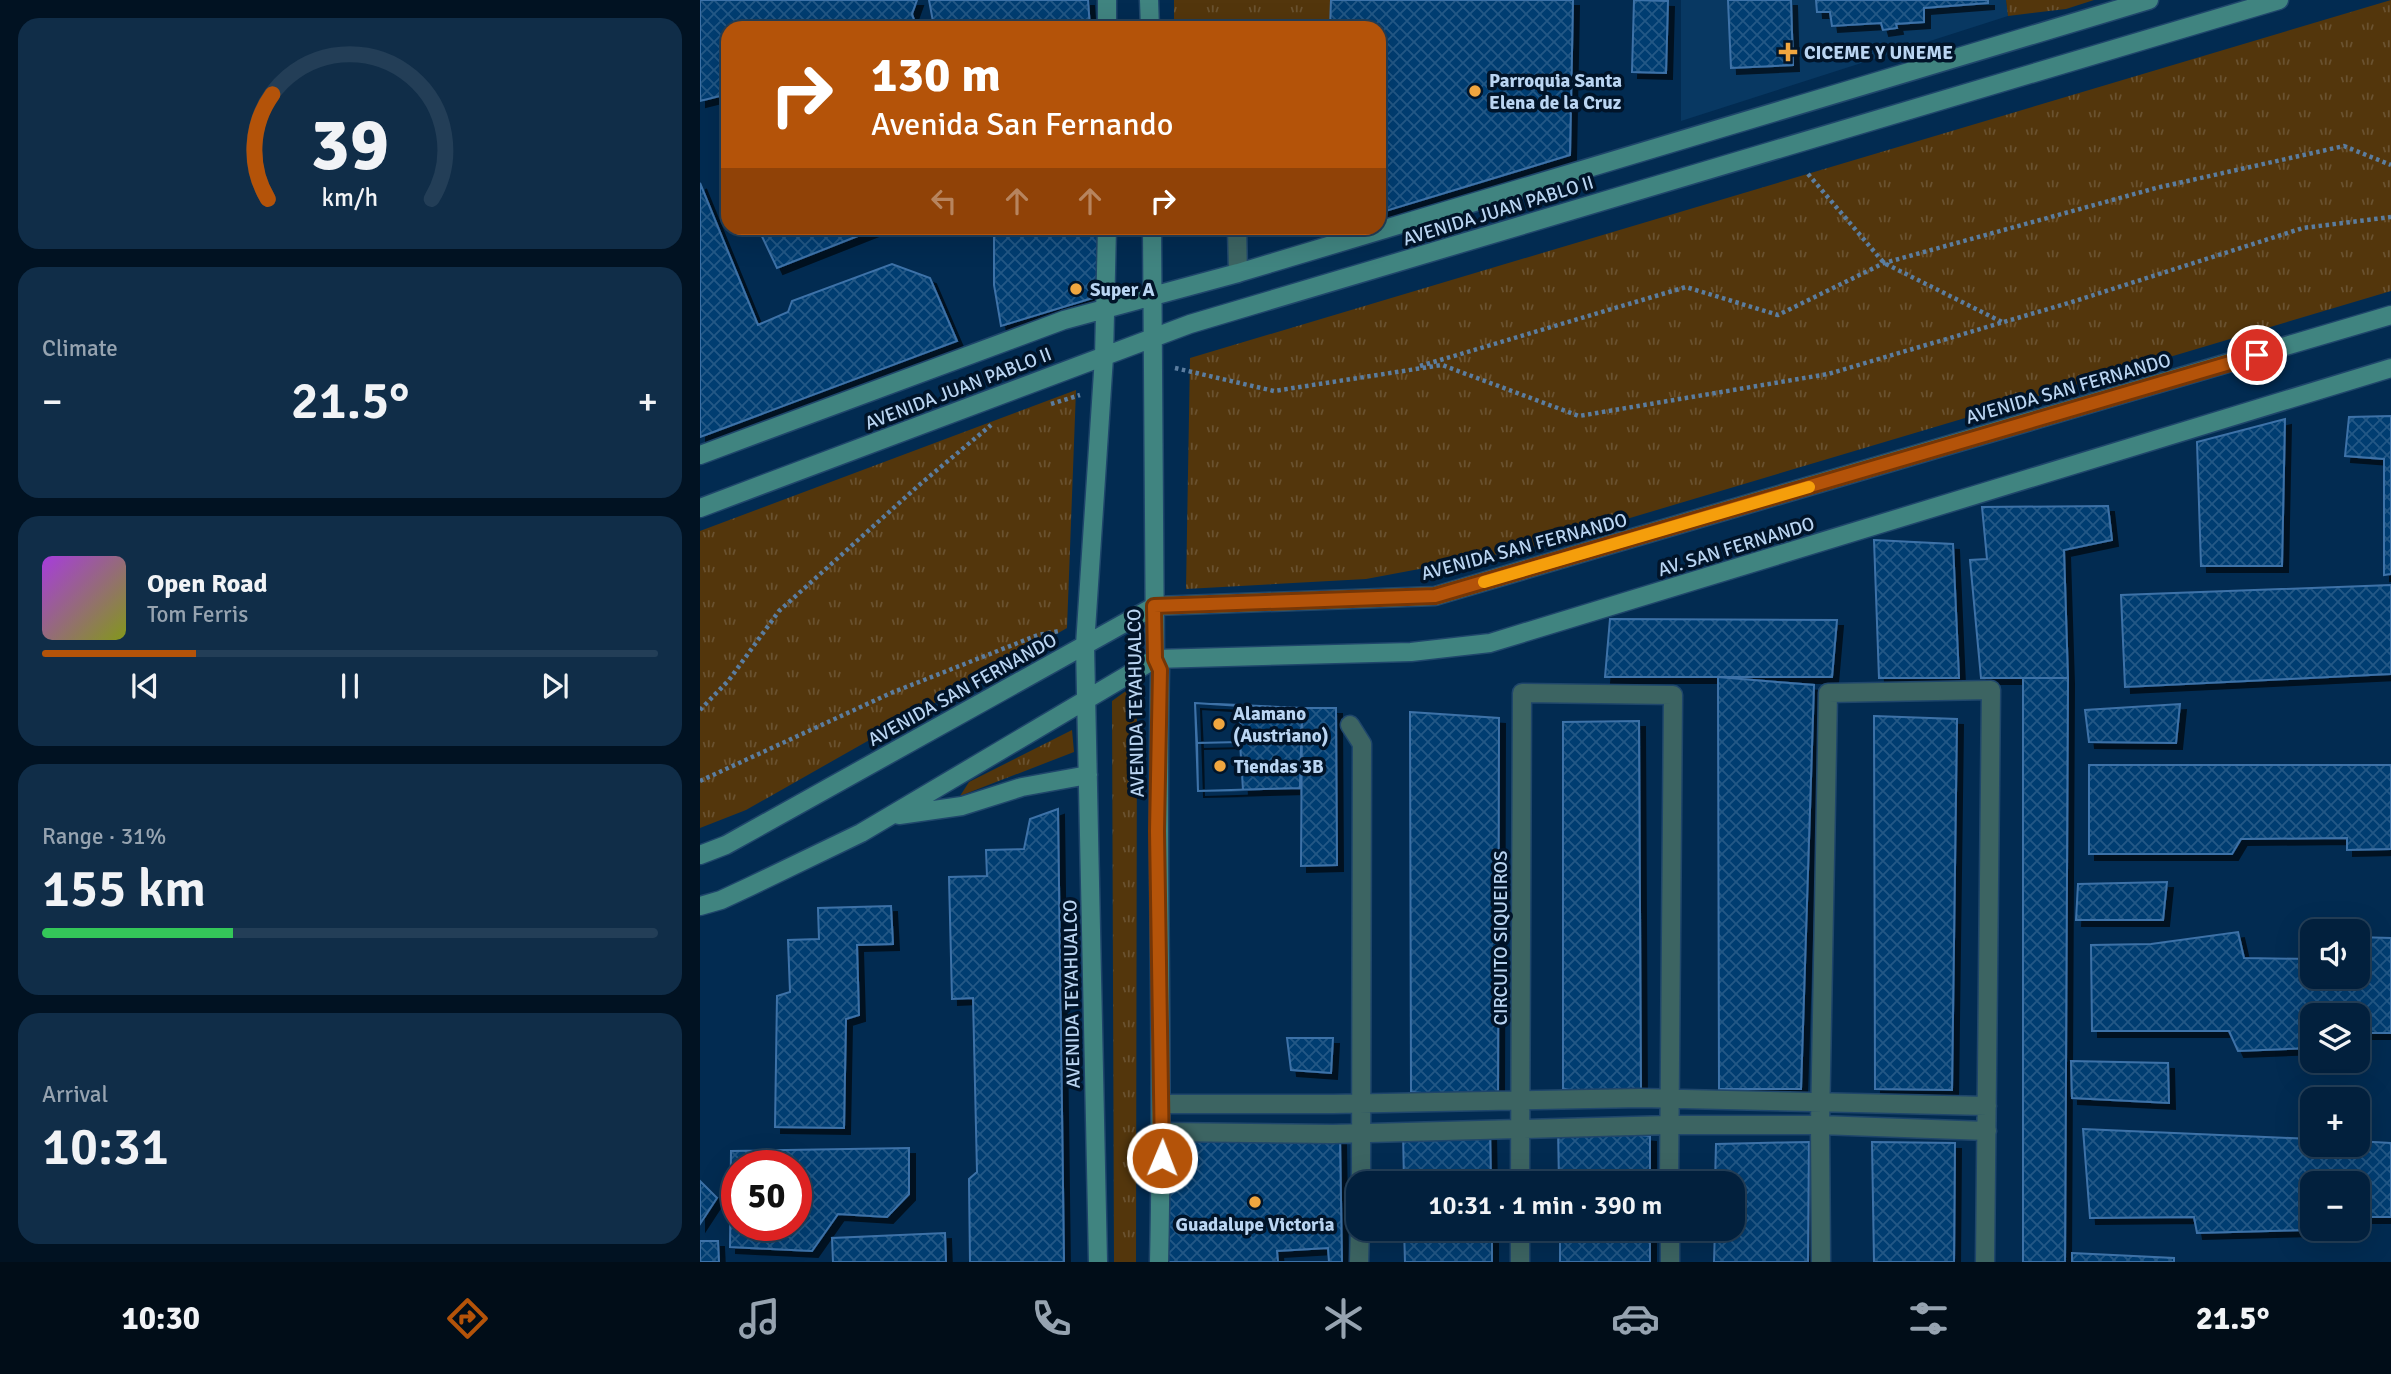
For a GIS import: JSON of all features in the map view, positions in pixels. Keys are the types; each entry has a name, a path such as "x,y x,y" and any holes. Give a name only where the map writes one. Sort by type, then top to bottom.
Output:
{"street":[{"path":"1107,0 1107,21"},
{"path":"1149,0 1150,21"},
{"path":"1386,229 2149,0"},
{"name":"AVENIDA JUAN PABLO II","path":"700,508 1154,337 1261,302 2279,0"},
{"path":"1087,699 1085,645 1104,356 1107,235"},
{"name":"AVENIDA TEYAHUALCO","path":"1152,235 1154,606 1155,659 1160,670 1157,831 1163,1132 1159,1262"},
{"path":"1237,235 1238,273"},
{"path":"700,455 1064,320 1365,235"},
{"name":"AVENIDA SAN FERNANDO","path":"700,855 726,845 1154,606 1435,596 2391,315"},
{"name":"AV. SAN FERNANDO","path":"700,906 721,900 861,833 1155,659 1411,652 1490,643 2391,368"},
{"path":"1821,1262 1820,1125 1828,693 1991,690 1985,1262"},
{"name":"CIRCUITO SIQUEIROS","path":"1520,1171 1522,693 1673,695 1670,1099"},
{"name":"AVENIDA TEYAHUALCO","path":"1087,699 1098,1262"},
{"path":"1350,725 1362,744 1361,1171"},
{"path":"888,817 962,806 1022,787 1088,775"},
{"path":"1162,1104 1670,1099 1987,1106"},
{"path":"1670,1099 1670,1171"},
{"path":"1163,1132 1362,1133 1669,1125 1820,1125 1987,1131"},
{"path":"1359,1262 1360,1241"},
{"path":"1520,1241 1520,1262"},
{"path":"1670,1241 1670,1262"}],"path":[{"path":"1401,372 1686,287 1778,315 1884,263 2156,188 2344,146 2391,165"},
{"path":"1808,174 1884,263 2003,322"},
{"path":"1175,368 1274,391 1442,365 1579,416 1828,374 2303,228 2391,217"},
{"path":"1049,404 1087,393"},
{"path":"700,710 729,680 779,611 918,486 998,419"},
{"path":"700,781 891,693 1038,635 1064,630"}],"shaded area":[{"name":"CICEME Y UNEME","path":"1681,0 2006,0 2008,16 1681,121"}],"green space":[{"path":"1174,0 1331,0 1330,21 1174,21"},
{"path":"2006,0 2094,0 2066,9 2008,16"},
{"path":"2391,0 2391,291 1526,549 1366,579 1186,589 1190,358"},
{"path":"1076,390 1067,628 746,810 700,828 700,531"},
{"path":"1137,683 1136,1262 1114,1262 1112,701"},
{"path":"1072,730 1074,752 960,796 969,782"}],"building":[{"path":"700,0 917,0 912,14 914,21 721,21 721,96 700,101"},
{"path":"929,0 1088,0 1090,21 933,21"},
{"name":"Parroquia Santa Elena de la Cruz","path":"1331,0 1573,0 1570,155 1386,211 1386,21 1330,21"},
{"path":"1634,0 1668,1 1666,73 1632,72"},
{"path":"1728,0 1791,0 1793,65 1731,68"},
{"path":"1816,0 1988,0 1988,3 1924,8 1924,22 1896,24 1897,28 1883,30 1881,23 1832,26 1830,12 1817,12"},
{"path":"700,183 758,325 788,312 792,301 892,264 930,278 957,341 700,437"},
{"path":"761,235 860,235 777,268"},
{"path":"994,235 1102,235 1106,294 1001,326 994,285"},
{"path":"2391,416 2391,574 2384,575 2384,459 2345,456 2349,417"},
{"path":"2285,419 2282,566 2201,566 2197,442"},
{"path":"2108,506 2112,540 2064,550 2068,678 1981,678 1970,560 1987,559 1982,507"},
{"path":"1874,540 1953,544 1959,678 1879,678"},
{"path":"2391,585 2391,674 2125,687 2121,595"},
{"path":"1610,619 1837,620 1832,677 1605,677"},
{"path":"1718,677 1814,685 1801,1089 1719,1089"},
{"path":"2023,678 2068,678 2065,1262 2023,1262"},
{"name":"Alamano (Austriano)","path":"1195,703 1241,706 1240,742 1197,743"},
{"path":"1195,703 1302,708 1300,788 1198,791"},
{"path":"2180,704 2176,743 2089,742 2085,710"},
{"path":"1302,708 1336,708 1337,865 1301,866"},
{"path":"1410,712 1499,718 1498,1100 1411,1092"},
{"path":"1874,716 1957,719 1952,1090 1875,1089"},
{"path":"1639,721 1641,1098 1563,1089 1563,722"},
{"name":"Tiendas 3B","path":"1240,742 1243,790 1198,791 1197,743"},
{"path":"2089,765 2391,765 2391,849 2347,850 2347,838 2241,839 2232,854 2089,854"},
{"path":"1058,809 1064,1262 970,1262 969,1179 977,1172 973,998 952,999 949,877 987,876 986,850 1024,849 1030,819"},
{"path":"2167,882 2163,920 2076,920 2078,884"},
{"path":"891,906 893,944 857,945 859,1015 846,1019 844,1128 775,1127 777,996 790,992 788,940 819,939 818,908"},
{"path":"2238,932 2244,958 2300,959 2300,989 2370,989 2370,937 2391,938 2391,1033 2370,1033 2370,1003 2300,1003 2300,1048 2238,1051 2229,1031 2092,1031 2091,945 2151,944"},
{"path":"1287,1038 1333,1038 1331,1073 1291,1070"},
{"path":"2071,1061 2168,1063 2169,1103 2072,1098"},
{"path":"1558,1128 1650,1136 1650,1171 1559,1171"},
{"path":"1490,1129 1491,1171 1404,1171 1403,1132"},
{"path":"2083,1129 2300,1138 2300,1157 2370,1157 2370,1142 2391,1143 2391,1217 2370,1217 2370,1171 2300,1171 2300,1230 2197,1233 2194,1217 2090,1218"},
{"name":"Guadalupe Victoria","path":"1340,1138 1342,1262 1168,1262 1168,1141"},
{"path":"1809,1142 1808,1262 1714,1262 1715,1241 1745,1241 1745,1171 1715,1171 1716,1144"},
{"path":"1872,1142 1955,1143 1954,1262 1874,1262"},
{"path":"909,1148 909,1194 887,1217 838,1214 812,1251 730,1247 730,1241 812,1241 812,1150 790,1150"},
{"path":"700,1181 717,1198 700,1224"},
{"path":"945,1233 946,1262 833,1262 832,1238"},
{"path":"700,1241 718,1241 719,1262 700,1262"},
{"path":"1404,1241 1492,1241 1492,1262 1405,1262"},
{"path":"1560,1241 1650,1241 1650,1262 1560,1262"},
{"path":"1328,1248 1329,1262 1278,1262 1277,1251"},
{"path":"2072,1253 2174,1258 2174,1262 2072,1262"}],"slow traffic":[{"path":"1484,582 1809,487"}],"place":[{"name":"CICEME Y UNEME","path":"1788,52"},
{"name":"Parroquia Santa Elena de la Cruz","path":"1475,91"},
{"name":"Super A","path":"1076,289"},
{"name":"Alamano (Austriano)","path":"1219,724"},
{"name":"Tiendas 3B","path":"1220,766"},
{"name":"Guadalupe Victoria","path":"1255,1202"}],"route":[{"path":"1162,1158 1157,831 1160,670 1155,659 1154,606 1435,596 2257,355"}]}
